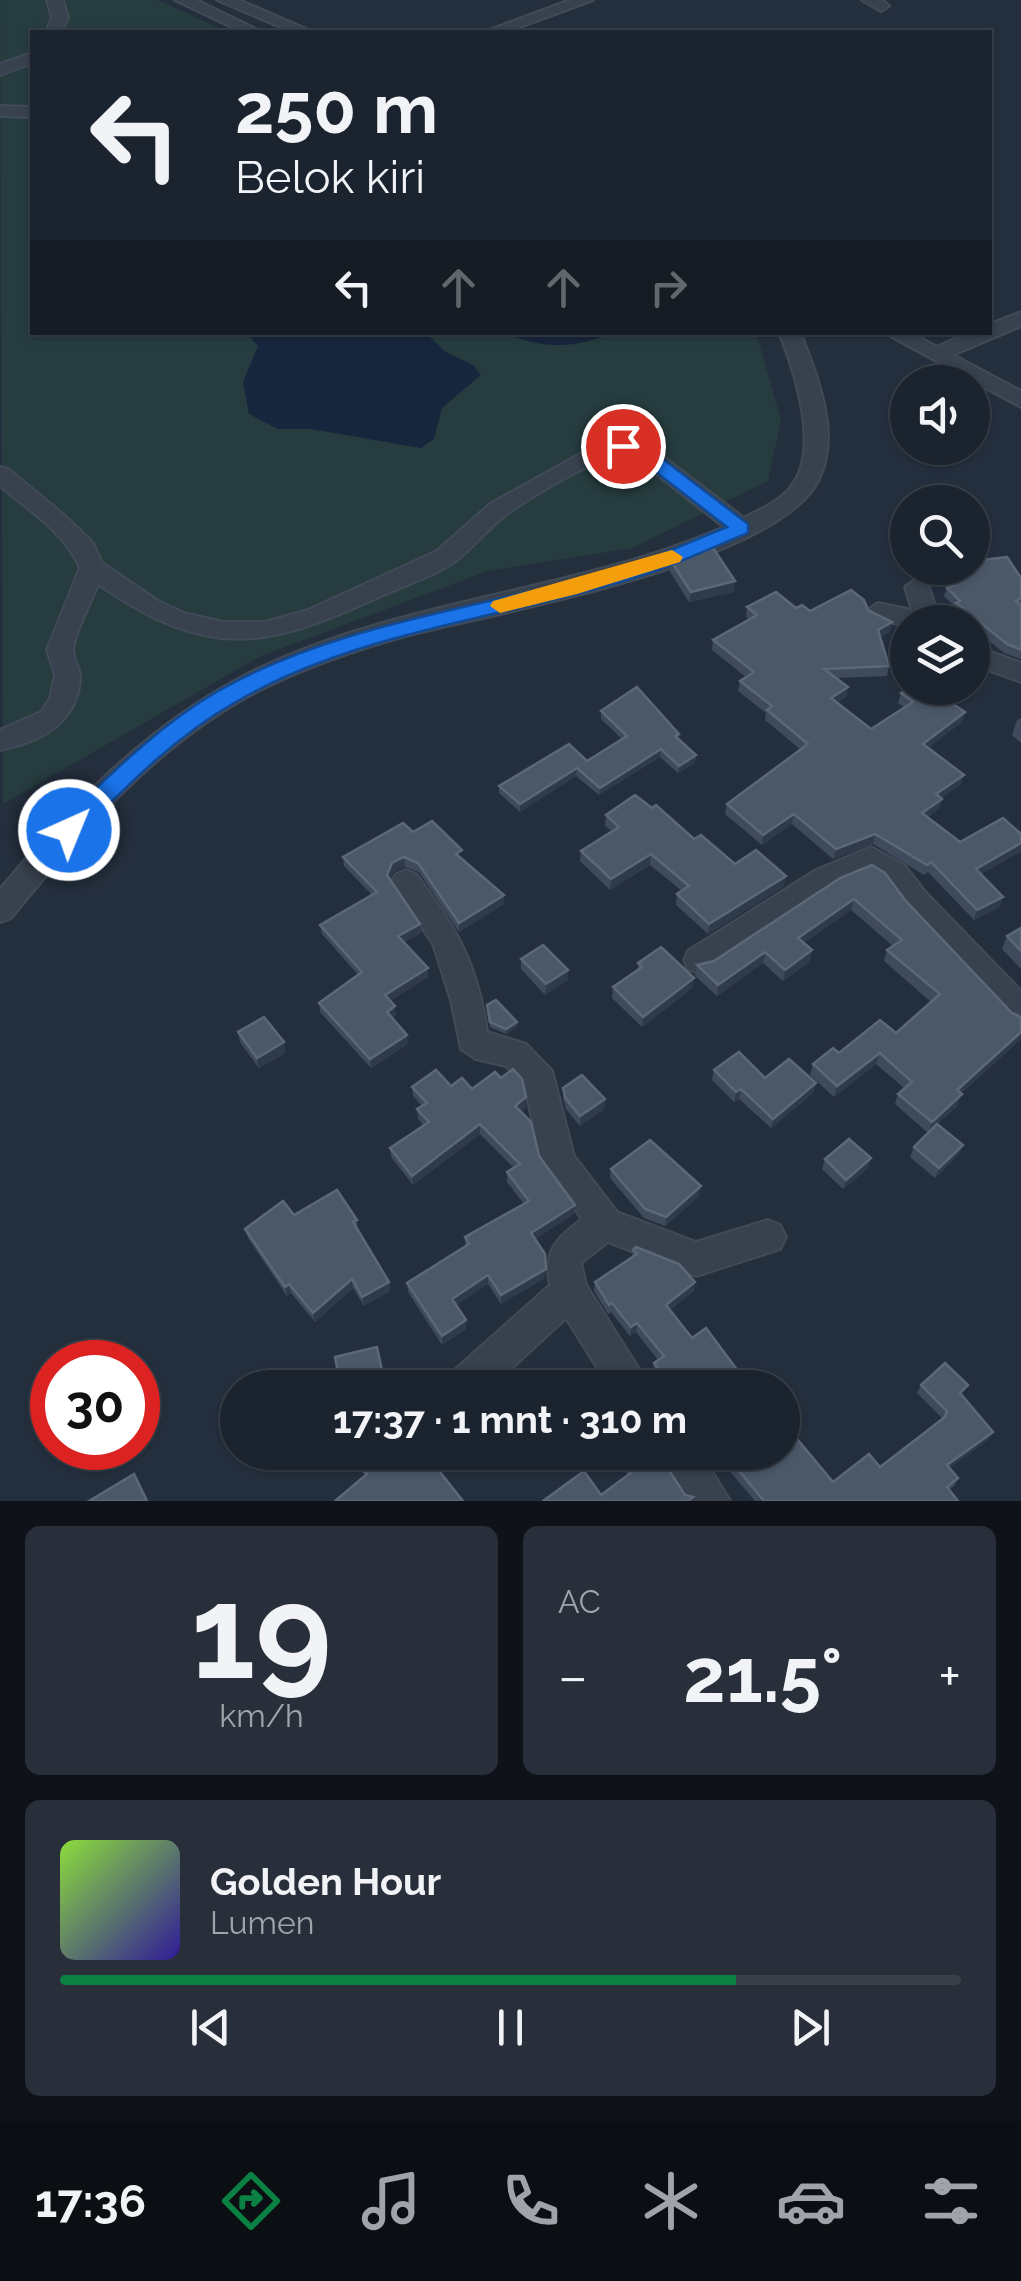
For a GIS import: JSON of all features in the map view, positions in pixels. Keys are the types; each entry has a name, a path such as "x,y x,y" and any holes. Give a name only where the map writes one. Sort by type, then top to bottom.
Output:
{"street":[{"path":"55,0 60,18 55,30"},
{"path":"183,0 250,30"},
{"path":"225,0 300,30"},
{"path":"498,30 585,0"},
{"path":"0,70 30,59"},
{"path":"0,111 30,112"},
{"path":"992,331 1021,318"},
{"path":"0,910 42,857 142,757 226,697 294,664 328,653 642,568 741,528 801,491 815,463 814,417 803,362 790,335"},
{"path":"899,335 1021,400"},
{"path":"936,355 982,335"},
{"path":"0,474 56,520 84,549 92,568 149,607 178,620 224,631 265,631 318,616 446,557 498,509 588,459 623,446 644,454 741,528"},
{"path":"0,740 20,736 51,719 63,700 68,674 60,650 92,568"},
{"path":"917,587 923,605"},
{"path":"878,612 890,614"},
{"path":"990,661 1021,673"},
{"path":"699,960 826,878 871,858 895,874 915,901 1021,1012"},
{"path":"406,882 447,940 467,1000 472,1039 487,1049 516,1054 540,1081 559,1163 597,1208 604,1224 696,1259 768,1238"},
{"path":"604,1224 568,1251 564,1262 570,1291 620,1370"},
{"path":"482,1370 570,1291"},
{"path":"688,1470 710,1501"}],"green space":[{"path":"0,0 158,0 223,30 30,30 30,335 757,335 781,420 768,481 633,548 488,571 261,656 3,804"}],"water":[{"path":"249,335 427,335 446,352 473,365 481,375 442,408 434,439 421,448 311,429 278,429 249,414 243,382 258,346"},
{"path":"512,335 606,335 559,345"}],"building":[{"path":"713,548 735,581 691,592 671,561"},
{"path":"1007,557 1021,578 1021,598 1016,601 1021,605 1021,650 990,630 990,605 958,605 956,603 960,601 947,588 990,585 990,559"},
{"path":"851,590 864,600 868,610 890,621 878,630 889,666 824,669 848,687 831,698 871,729 908,705 954,705 965,712 923,744 964,775 936,794 942,799 922,813 960,842 1003,818 1021,834 1021,843 976,869 1003,897 977,910 931,862 927,865 875,834 836,849 794,814 763,835 727,804 808,744 767,710 772,706 740,681 754,672 713,640 757,615 747,607 776,592 796,608 802,605 810,611"},
{"path":"637,687 679,734 675,736 696,755 679,766 661,749 600,788 577,768 520,804 499,786 569,744 587,761 627,736 601,711"},
{"path":"635,795 652,808 656,805 694,839 701,835 735,864 756,850 786,876 709,924 677,894 689,886 651,854 611,879 581,851 619,827 606,815"},
{"path":"432,821 462,850 456,854 504,895 459,923 418,863 404,857 392,863 387,875 420,924 398,936 428,968 385,995 395,1006 387,1012 407,1035 370,1059 319,1003 362,972 320,925 377,892 343,857 403,823 413,832"},
{"path":"872,865 885,873 905,900 1012,1013 1021,1017 1021,1032 957,1090 962,1094 932,1122 898,1094 912,1082 880,1053 837,1086 813,1064 833,1048 839,1053 880,1020 896,1033 940,994 887,950 902,940 854,899 798,938 812,950 785,970 765,952 718,985 697,965 714,961 840,878"},
{"path":"1021,928 1021,951 1007,936"},
{"path":"543,945 568,970 546,984 521,959"},
{"path":"661,947 694,978 643,1017 613,987 642,967 638,963"},
{"path":"496,1000 517,1022 506,1029 490,1022 487,1005"},
{"path":"264,1017 284,1042 257,1058 238,1032"},
{"path":"739,1052 765,1078 789,1059 816,1083 773,1119 714,1070"},
{"path":"513,1069 522,1079 526,1097 515,1106 531,1122 539,1156 575,1205 531,1233 545,1254 546,1269 501,1295 488,1275 452,1299 466,1320 442,1336 407,1283 469,1244 465,1237 529,1201 507,1172 520,1164 480,1124 412,1176 390,1148 429,1122 417,1109 427,1103 412,1087 436,1070 451,1086 462,1078 472,1089 495,1072 501,1078"},
{"path":"582,1075 605,1099 580,1116 566,1099 563,1088"},
{"path":"937,1124 963,1145 939,1168 914,1147"},
{"path":"849,1139 871,1158 846,1180 825,1159"},
{"path":"650,1140 701,1186 666,1217 645,1209 611,1169"},
{"path":"337,1190 389,1282 362,1297 352,1279 313,1313 289,1284 285,1287 245,1229 283,1201 294,1215"},
{"path":"636,1247 679,1264 695,1282 666,1305 692,1338 706,1328 737,1370 659,1370 654,1363 664,1356 637,1323 631,1327 612,1303 609,1305 595,1282 637,1254 633,1250"},
{"path":"377,1347 382,1370 338,1370 335,1357"},
{"path":"945,1363 968,1385 960,1393 993,1432 947,1465 958,1478 947,1487 958,1501 764,1501 738,1470 800,1470 800,1443 833,1482 869,1454 880,1467 945,1417 947,1411 921,1385"},
{"path":"364,1470 438,1470 463,1501 335,1501 367,1474"},
{"path":"669,1470 685,1495 693,1497 688,1501 543,1501 584,1471 601,1495 632,1472"},
{"path":"134,1474 147,1501 89,1501"}],"slow traffic":[{"path":"500,606 570,590 672,557"}],"route":[{"path":"69,830 154,746 226,697 294,664 441,621 570,590 642,568 741,528 644,454 623,446"}]}
